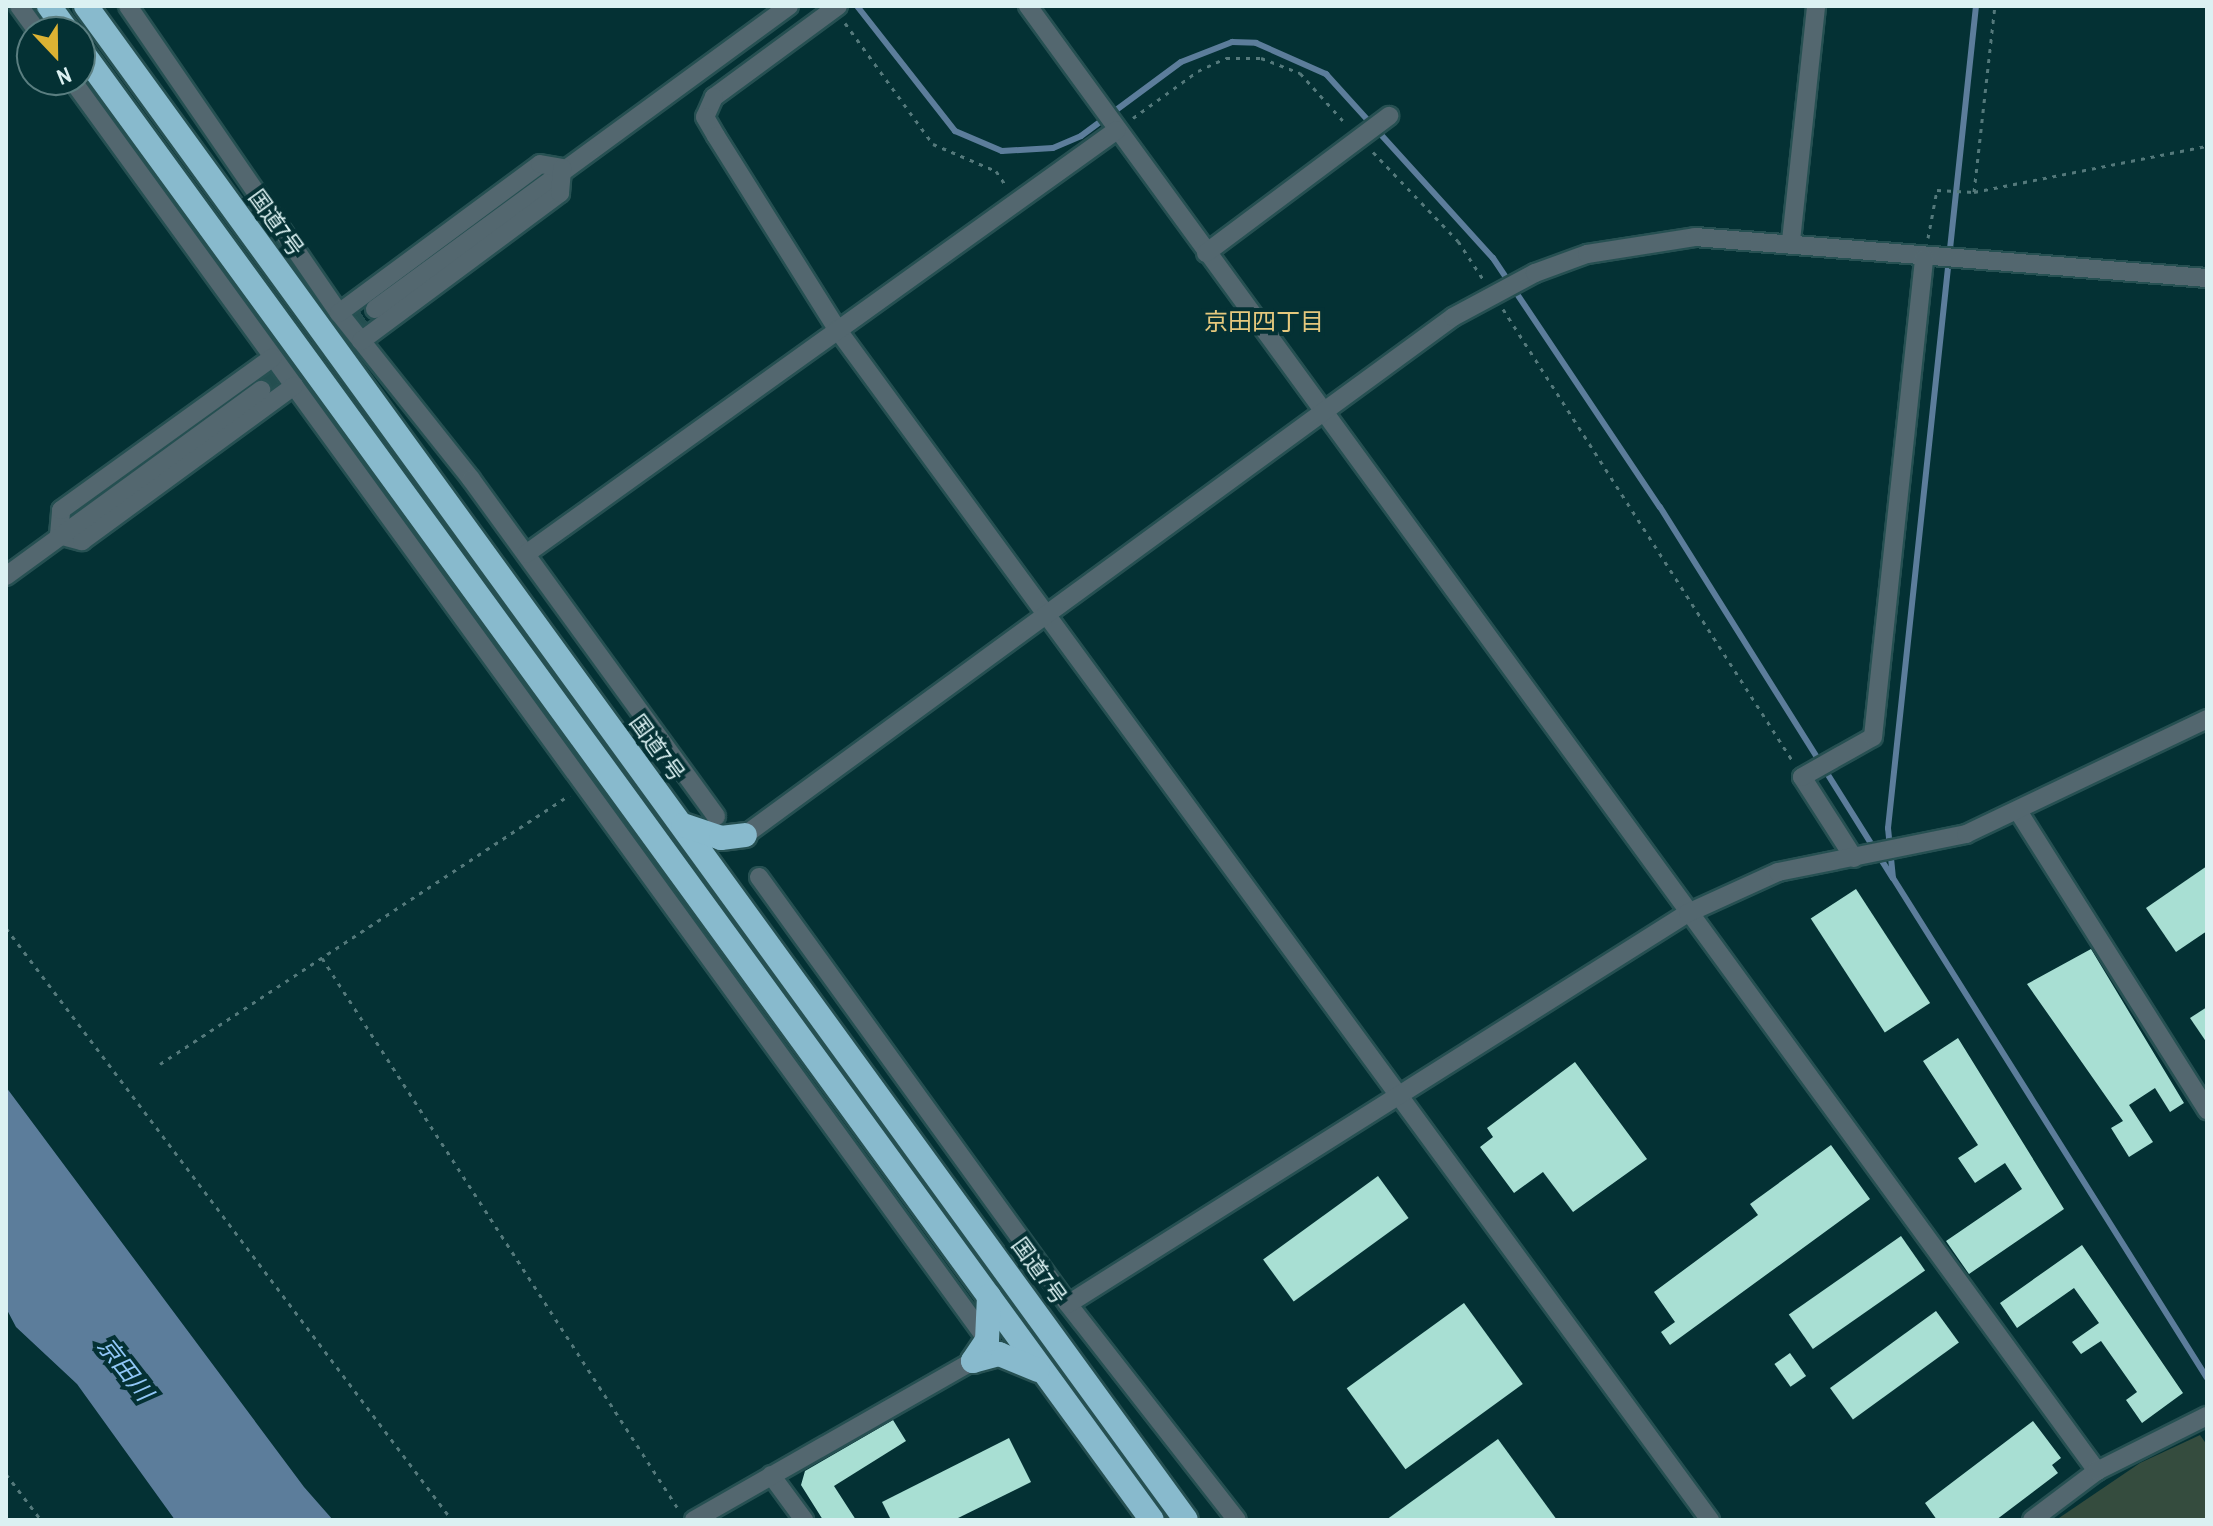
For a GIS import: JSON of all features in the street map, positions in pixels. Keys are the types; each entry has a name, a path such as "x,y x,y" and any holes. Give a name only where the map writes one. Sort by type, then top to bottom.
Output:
{"highway":[{"name":"国道7号","path":"86,6 1186,1520"},
{"path":"96,71 1152,1520"},
{"path":"681,824 721,838 745,835"},
{"path":"735,896 730,855 745,835"},
{"path":"973,1361 987,1340 989,1296"},
{"path":"973,1361 1018,1357 1047,1376"}],"street":[{"path":"128,6 339,313 526,554 716,816"},
{"path":"375,309 562,168 789,6"},
{"path":"1028,6 1319,413 2097,1471"},
{"path":"1791,241 1816,6"},
{"path":"836,7 714,97 705,117 837,329 1047,610 1710,1520"},
{"path":"84,96 987,1340"},
{"path":"1206,253 1389,116"},
{"path":"526,554 1014,200 1117,130"},
{"path":"339,313 540,164 562,168"},
{"path":"361,341 560,193 562,168"},
{"path":"745,835 1047,610 1492,292 1587,254 1695,237 1791,241 1940,260 2207,278"},
{"path":"1861,857 1802,777 1873,737 1940,260"},
{"path":"59,535 61,510 273,357"},
{"path":"59,535 82,541 294,386"},
{"path":"6,576 261,390"},
{"path":"1068,1304 1688,913 1778,872 1917,849 2018,811 2207,719"},
{"path":"2018,811 2207,1110"},
{"path":"759,877 1068,1304 1237,1520"},
{"path":"694,1520 973,1361"},
{"path":"2032,1520 2097,1471 2207,1416"},
{"path":"771,1475 804,1520"}],"path":[{"path":"1974,192 1995,6"},
{"path":"836,7 933,144 996,171 1014,200"},
{"path":"1117,130 1198,71 1226,58 1261,58 1300,73 1458,241 1802,777"},
{"path":"1940,260 1937,190 1974,192 2207,146"},
{"path":"160,1064 584,786"},
{"path":"6,928 452,1520"},
{"path":"322,958 686,1520"},
{"path":"6,1474 41,1520"}],"green space":[{"path":"2200,1435 2207,1445 2207,1520 2056,1520 2140,1463"}],"water":[{"name":"京田川","path":"6,1087 304,1487 333,1520 175,1520 77,1384 16,1327 6,1308"}],"building":[{"path":"2207,866 2207,931 2176,952 2146,908"},
{"path":"1856,889 1930,1003 1885,1032 1811,918"},
{"path":"2091,949 2184,1103 2170,1112 2155,1088 2129,1105 2153,1142 2129,1157 2111,1128 2123,1121 2027,984"},
{"path":"2207,1007 2207,1043 2190,1018"},
{"path":"1958,1038 2064,1209 1969,1274 1946,1241 2022,1189 2005,1163 1975,1183 1958,1158 1978,1145 1923,1061"},
{"path":"1575,1062 1647,1159 1573,1212 1543,1172 1514,1193 1480,1147 1493,1137 1487,1128"},
{"path":"1831,1145 1870,1199 1670,1345 1661,1332 1675,1322 1654,1292 1758,1215 1750,1204"},
{"path":"1378,1176 1409,1218 1294,1302 1263,1259"},
{"path":"1901,1236 1925,1270 1813,1349 1789,1315"},
{"path":"2082,1245 2183,1393 2142,1423 2126,1400 2137,1392 2101,1341 2081,1354 2072,1342 2099,1323 2074,1288 2017,1328 2000,1303"},
{"path":"1464,1303 1523,1384 1405,1469 1347,1388"},
{"path":"1936,1311 1959,1343 1853,1420 1830,1388"},
{"path":"1790,1353 1806,1376 1790,1387 1774,1364"},
{"path":"893,1420 906,1441 834,1486 856,1520 823,1520 801,1485 805,1471"},
{"path":"2033,1421 2061,1458 2052,1465 2058,1473 1996,1520 1937,1520 1925,1503"},
{"path":"1009,1438 1031,1482 954,1520 891,1520 882,1502"},
{"path":"1498,1439 1557,1520 1386,1520"}],"waterway":[{"path":"857,6 955,131 1002,151 1053,148 1081,136 1181,62 1232,42 1256,43 1326,74 1493,258 1660,507 1893,878"},
{"path":"1976,6 1888,828 1893,878 2207,1378"}],"tunnel":[{"path":"261,390 375,309"}],"district":[{"name":"京田四丁目","path":"1264,322"}]}
